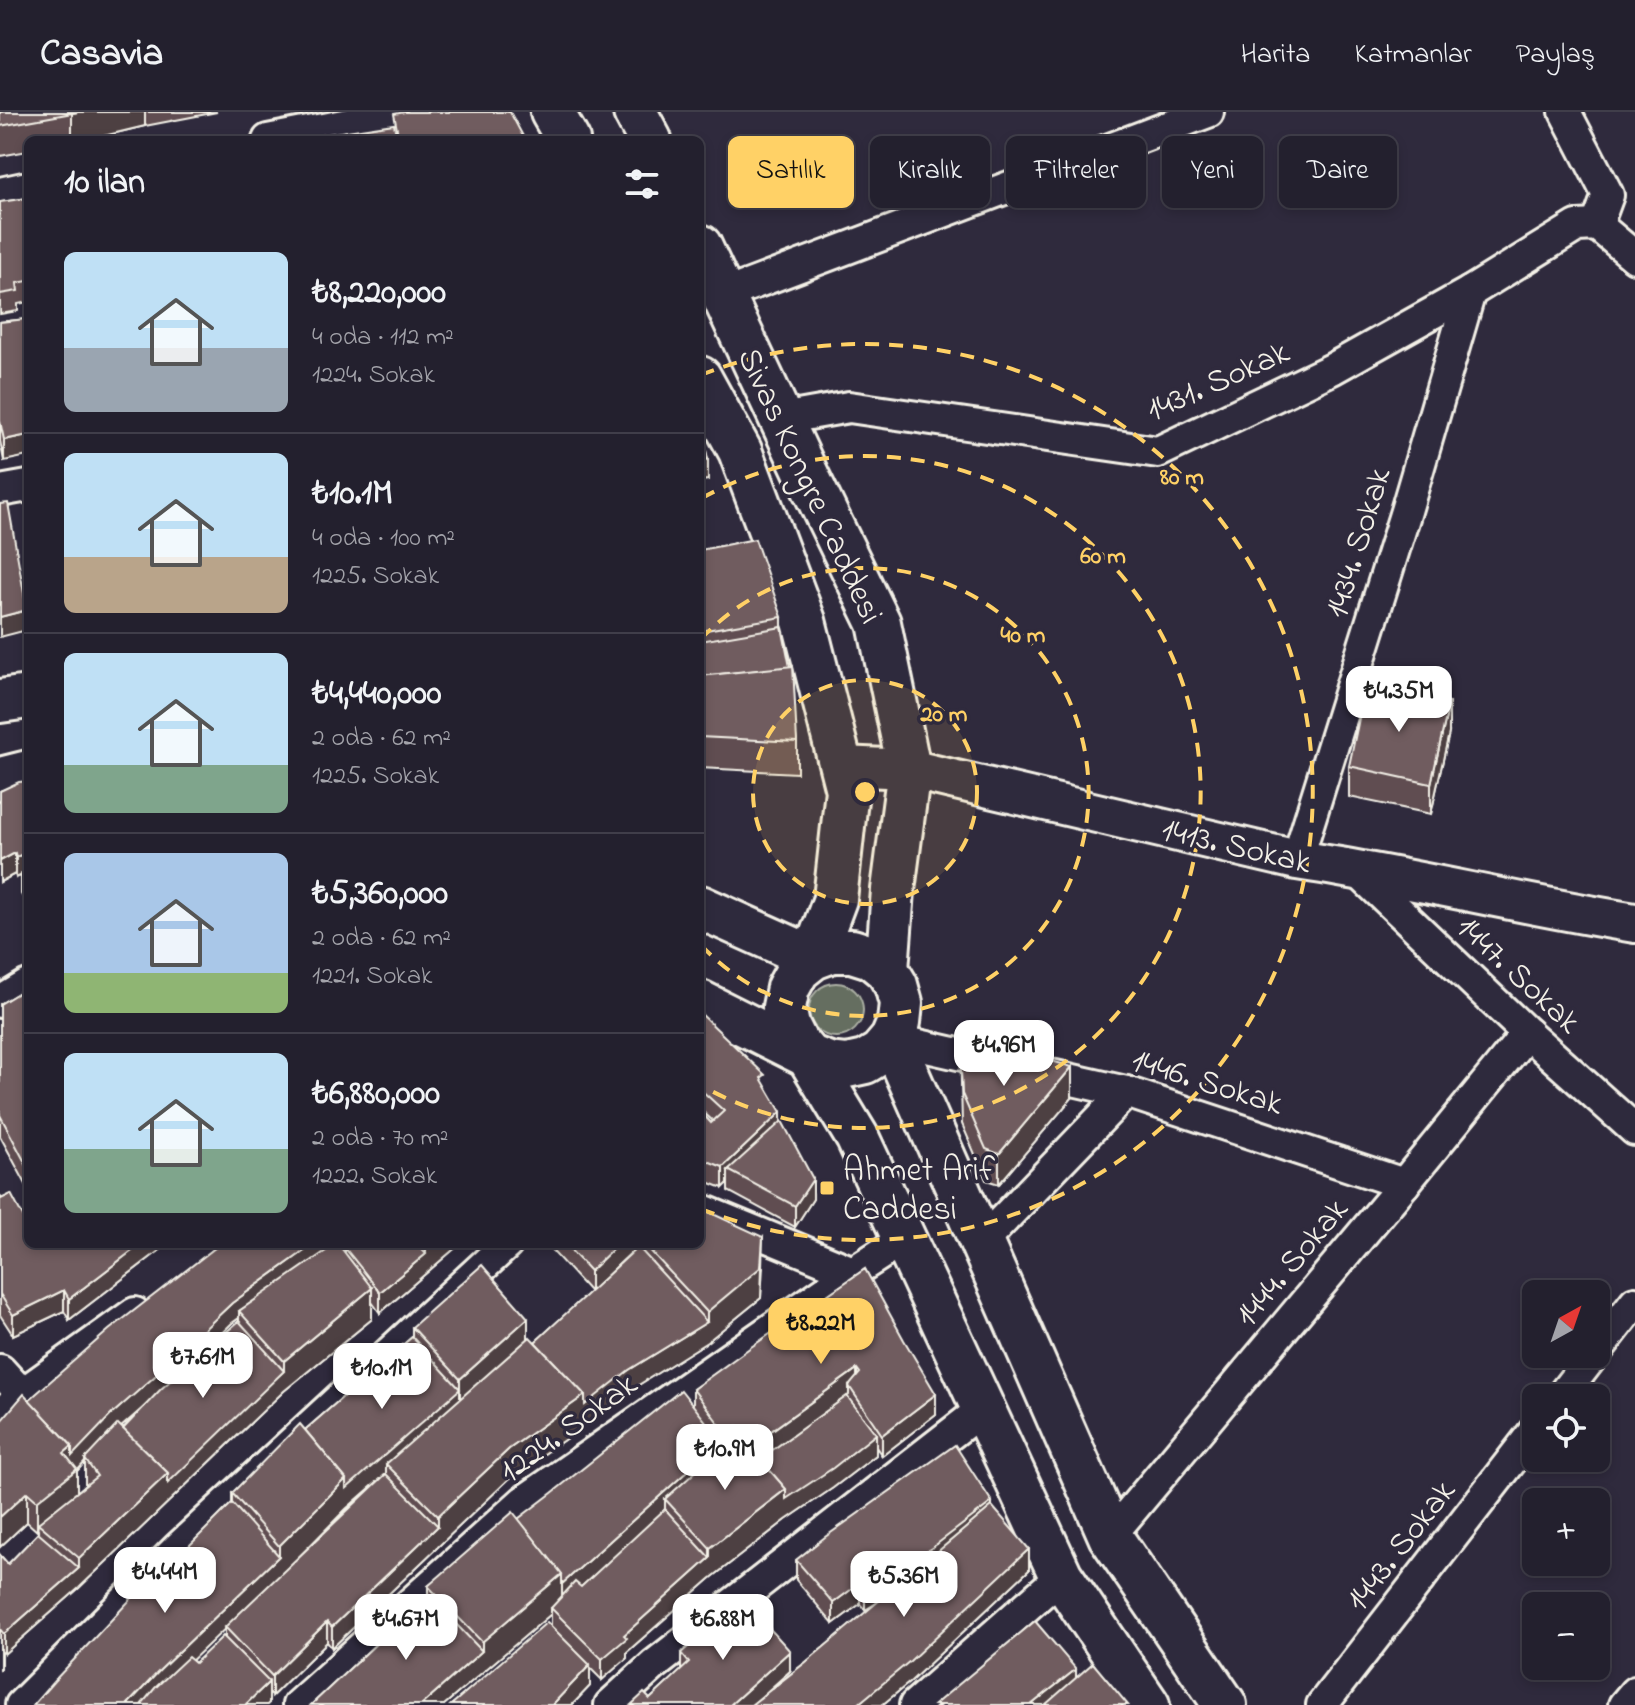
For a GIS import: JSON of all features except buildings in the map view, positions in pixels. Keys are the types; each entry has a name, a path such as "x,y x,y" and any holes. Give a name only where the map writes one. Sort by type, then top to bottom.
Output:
{"main road":[{"path":"552,112 566,136"},
{"path":"635,112 648,136"},
{"name":"Sivas Kongre Caddesi","path":"704,255 879,623 909,769 893,890 887,970"},
{"name":"Sivas Kongre Caddesi","path":"704,385 740,451 804,621 847,790 835,899 813,958"},
{"path":"0,701 24,698"},
{"path":"0,779 24,773"},
{"path":"704,909 813,958"},
{"path":"704,1004 808,1056 829,1064 847,1066 865,1062 880,1053 892,1039 899,1022 901,1003 896,985 887,970 871,957 852,951 832,951 813,958 798,970 788,988 784,1007 788,1026 796,1042 808,1056 857,1137 1061,1576 1148,1705"},
{"path":"892,1039 1110,1536 1225,1705"}],"street":[{"path":"288,136 411,112"},
{"path":"723,295 1208,112"},
{"path":"1565,112 1608,195 1597,225 1635,257"},
{"path":"0,193 24,188"},
{"name":"1431. Sokak","path":"781,419 849,407 1158,452 1332,369 1470,292 1577,226 1597,225"},
{"name":"1434. Sokak","path":"1297,860 1406,511 1470,292"},
{"path":"0,491 24,487"},
{"name":"1413. Sokak","path":"841,766 909,769 1297,860 1635,923"},
{"name":"1447. Sokak","path":"1355,869 1527,1033 1635,1130"},
{"path":"0,1002 24,987"},
{"name":"1444. Sokak","path":"1110,1536 1527,1033"},
{"name":"1446. Sokak","path":"892,1039 1126,1092 1404,1184"},
{"path":"981,1243 1126,1092"},
{"path":"704,1211 853,1272"},
{"name":"1224. Sokak","path":"298,1705 524,1501 904,1239"},
{"path":"21,1705 178,1548 503,1248"},
{"path":"0,1416 22,1394 157,1297"},
{"path":"1610,1334 1635,1302"},
{"path":"1571,1384 1583,1368"},
{"path":"0,1370 22,1394"},
{"path":"610,1705 654,1665 984,1408"},
{"name":"1443. Sokak","path":"1322,1705 1522,1447"},
{"path":"915,1705 1061,1576"},
{"path":"1624,1705 1635,1692"}],"green space":[{"path":"836,983 855,991 863,1010 855,1029 836,1037 817,1029 809,1010 817,991"}],"place":[{"name":"Ahmet Arif Caddesi","path":"827,1188"}]}
